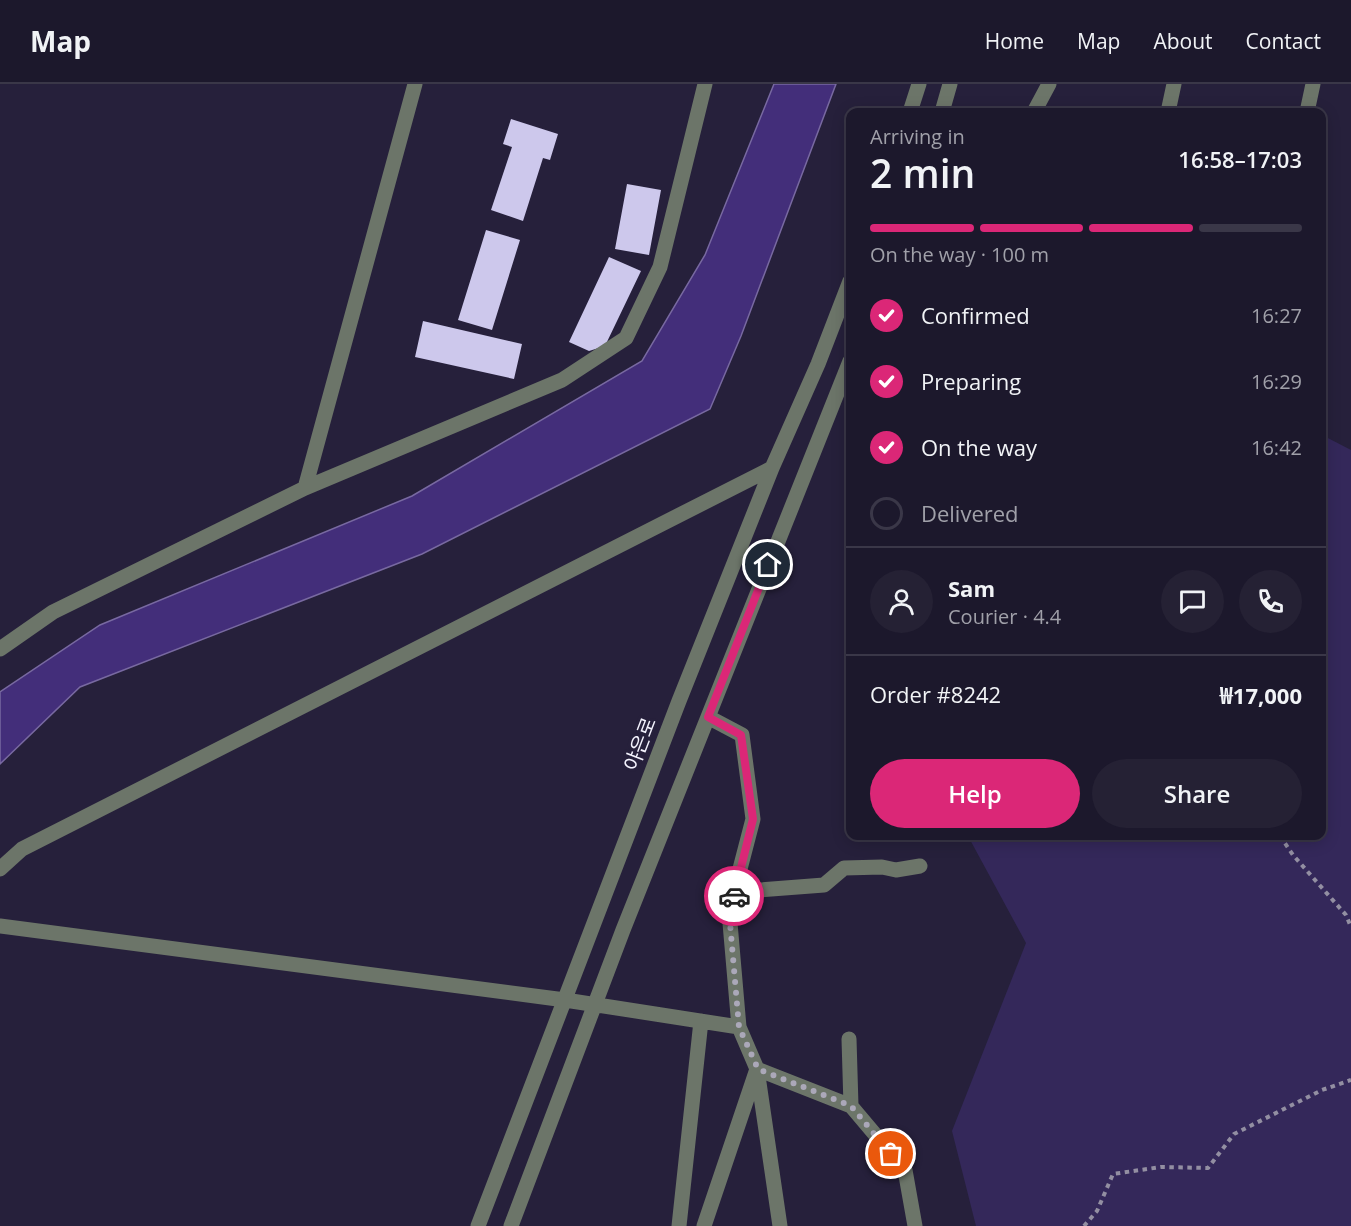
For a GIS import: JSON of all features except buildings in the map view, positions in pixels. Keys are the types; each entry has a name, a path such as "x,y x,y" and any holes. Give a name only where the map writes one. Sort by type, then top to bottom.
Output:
{"street":[{"path":"305,488 415,84"},
{"path":"0,649 53,612 305,488 562,380 626,338 660,267 705,84"},
{"path":"911,108 919,84"},
{"path":"943,108 950,84"},
{"path":"1036,108 1049,84"},
{"path":"1169,108 1174,84"},
{"path":"1308,108 1313,84"},
{"name":"야은로","path":"478,1226 679,701 772,468 818,364 846,291"},
{"path":"511,1226 595,1005 846,371"},
{"path":"0,869 22,849 772,468"},
{"path":"708,717 741,735 753,819 734,892 730,923 739,1027 758,1069 780,1226"},
{"path":"734,892 824,885 844,868 882,867 896,870 920,866"},
{"path":"0,926 565,1000 739,1027"},
{"path":"679,1226 701,1021"},
{"path":"849,1040 851,1106"},
{"path":"758,1069 851,1106 905,1170 915,1226"},
{"path":"706,1225 758,1069"}],"path":[{"path":"1283,840 1293,855 1346,915 1351,927"},
{"path":"1084,1226 1096,1210 1113,1174 1161,1167 1208,1168 1234,1134 1322,1090 1351,1080"}],"shaded area":[{"path":"774,84 836,84 741,336 710,409 422,554 80,687 0,764 0,692 100,625 412,496 642,361 705,255"},
{"path":"1326,437 1351,450 1351,1226 976,1226 952,1131 1026,943 970,840 1326,840"}],"way so far":[{"path":"734,896 730,923 739,1027 758,1069 851,1106 891,1154"}],"route":[{"path":"734,896 753,819 741,735 708,717 768,565"}]}
